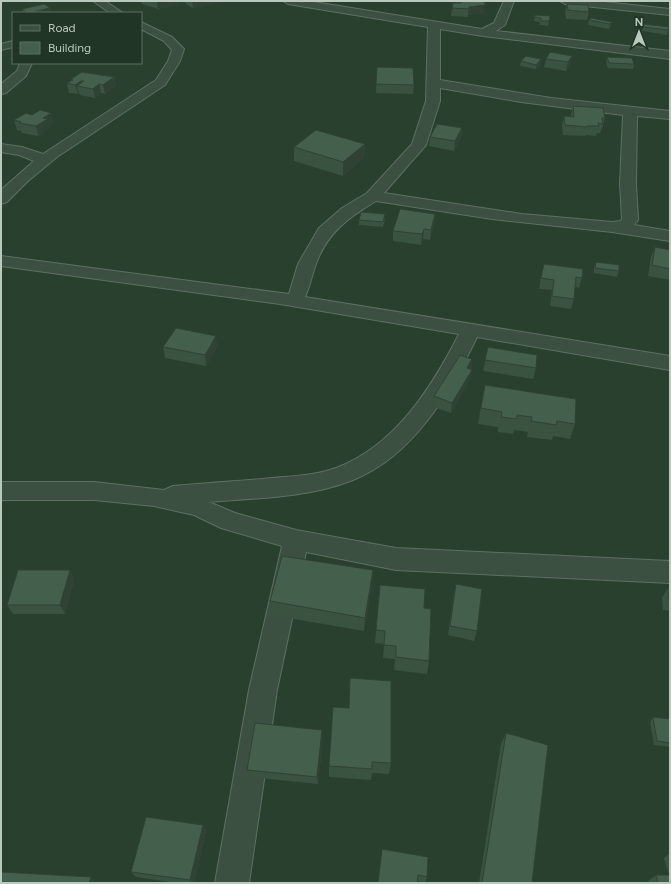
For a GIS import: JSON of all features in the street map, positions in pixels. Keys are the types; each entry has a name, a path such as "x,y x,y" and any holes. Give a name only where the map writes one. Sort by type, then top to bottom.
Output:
{"street":[{"path":"98,1 116,12"},
{"path":"288,1 483,33 670,55"},
{"path":"483,33 499,25 509,1"},
{"path":"565,1 670,12"},
{"path":"1,199 42,163 66,145 161,82 174,61 178,49 168,39 142,26"},
{"path":"294,301 301,287 307,264 325,231 348,212 373,196 419,145 432,101 434,26"},
{"path":"1,90 22,73 26,64"},
{"path":"433,83 566,104 670,116"},
{"path":"612,228 625,225 630,220 628,184 630,112"},
{"path":"1,148 22,151 46,151 66,145"},
{"path":"22,151 40,158 42,163"},
{"path":"373,196 444,208 670,236"},
{"path":"1,261 294,301 670,363"},
{"path":"154,497 317,482 345,474 365,465 388,448 428,404 457,360 471,329"},
{"path":"1,491 94,491 154,497 198,507 230,520 296,540 396,559 670,572"},
{"path":"232,883 263,690 296,540"}],"building":[{"path":"461,1 485,2 485,5 469,7 469,9 452,8 453,3 461,3"},
{"path":"44,4 50,8 33,12 26,12 22,9"},
{"path":"567,4 588,5 589,12 568,10"},
{"path":"535,15 550,16 549,21 541,21 541,18 535,17"},
{"path":"591,18 612,22 610,24 589,20"},
{"path":"644,24 669,27 668,30 643,27"},
{"path":"550,52 572,56 568,62 546,59"},
{"path":"526,56 541,59 536,65 521,61"},
{"path":"607,57 632,58 634,64 609,63"},
{"path":"377,67 413,68 414,85 376,84"},
{"path":"82,72 114,77 103,85 99,84 93,89 77,86 84,81 81,81 75,85 67,83"},
{"path":"573,106 603,108 605,118 602,118 603,124 598,123 599,126 587,127 565,125 564,116 574,117"},
{"path":"40,110 51,113 43,118 48,119 36,126 19,123 21,122 14,120 26,113 32,115"},
{"path":"437,124 462,128 455,141 430,137"},
{"path":"316,130 365,144 343,162 294,147"},
{"path":"400,209 435,214 431,230 424,229 422,234 393,231"},
{"path":"361,212 385,214 383,222 359,220"},
{"path":"655,247 670,250 670,269 652,265"},
{"path":"596,262 619,265 619,271 595,268"},
{"path":"544,264 583,269 582,278 576,277 574,299 552,296 554,280 541,278"},
{"path":"176,328 216,336 205,355 163,347"},
{"path":"488,347 537,355 536,368 485,360"},
{"path":"460,355 472,359 467,368 472,370 452,403 434,396"},
{"path":"485,385 576,399 575,424 557,421 556,425 531,421 532,417 517,415 517,419 501,417 502,412 481,408"},
{"path":"282,556 373,570 365,618 270,601"},
{"path":"18,570 70,570 60,605 7,605"},
{"path":"456,584 482,589 477,631 450,626"},
{"path":"380,585 425,589 424,608 431,609 429,661 396,657 396,646 384,645 385,631 376,630"},
{"path":"668,588 670,588 670,601 669,601"},
{"path":"350,678 391,681 391,763 372,762 372,769 329,766 333,707 349,708"},
{"path":"653,717 670,719 670,743 657,741"},
{"path":"255,723 322,730 317,777 247,770"},
{"path":"506,733 548,745 532,883 482,883"},
{"path":"146,817 203,825 190,880 131,872"},
{"path":"382,849 428,857 427,877 418,875 417,883 378,883"},
{"path":"1,872 91,877 89,883 1,883"},
{"path":"656,875 670,875 670,883 658,883"}]}
